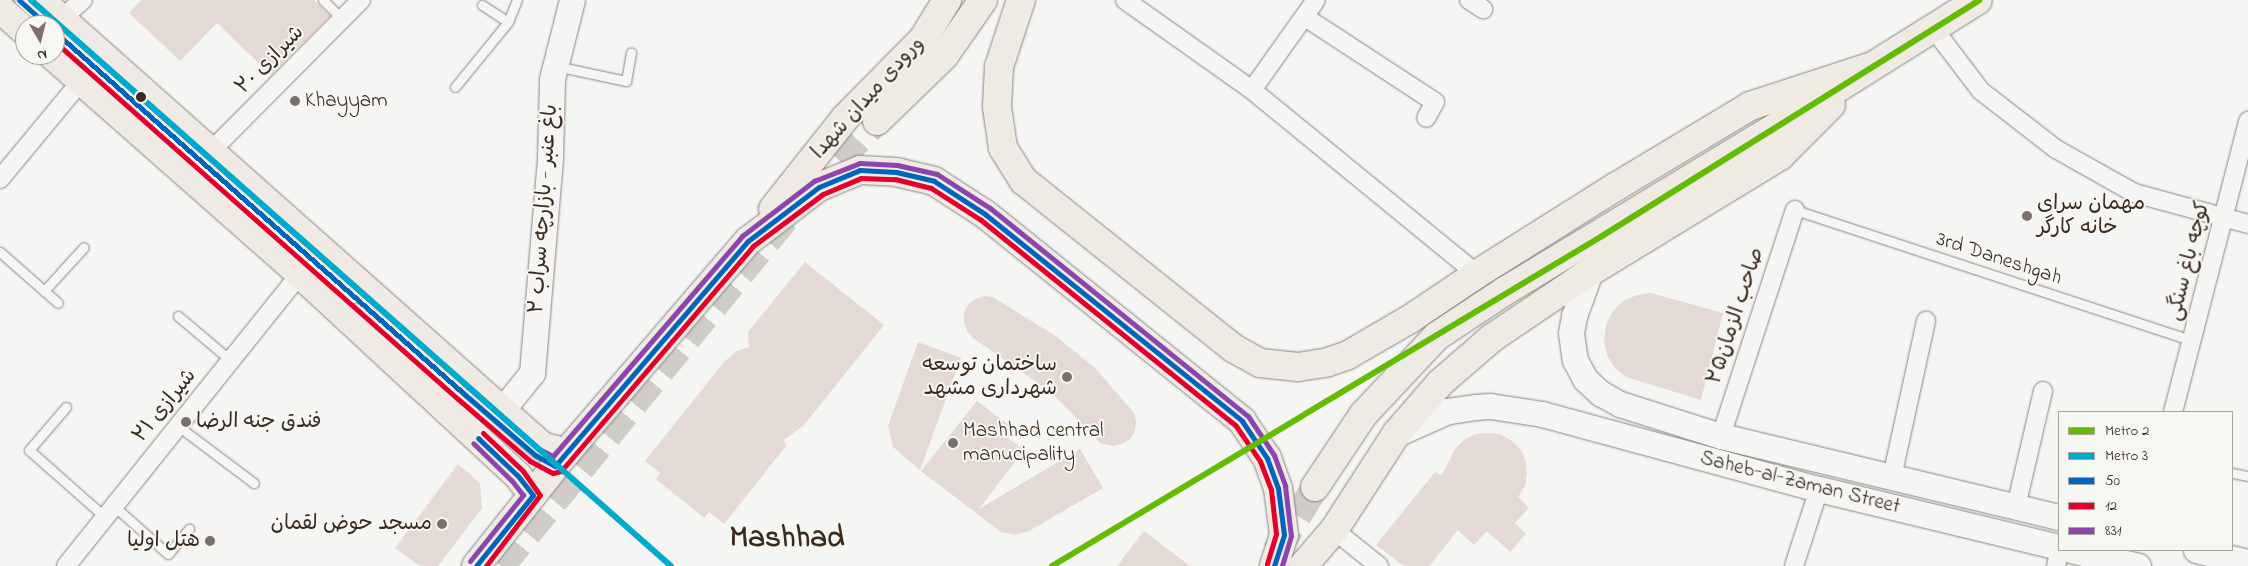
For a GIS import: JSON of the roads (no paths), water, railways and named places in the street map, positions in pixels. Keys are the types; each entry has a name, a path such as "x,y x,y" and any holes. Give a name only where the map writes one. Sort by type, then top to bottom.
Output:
{"main road":[{"path":"40,0 48,15"},
{"name":"باغ عنبر - بازارچه سراب ۲","path":"502,410 532,373 550,157 552,80 572,0"},
{"name":"ورودی میدان شهدا","path":"748,241 845,118 923,39 947,0"},
{"path":"877,121 944,56 983,0"},
{"path":"1021,0 999,67 997,107 1003,148 1024,180 1233,348 1260,363 1298,367 1328,362 1348,355 1410,319 1477,274 1750,106 1869,67"},
{"path":"1315,487 1364,415 1437,336 1505,291 1782,124 1869,67 1978,0"},
{"path":"0,9 15,22"},
{"path":"65,34 212,152 560,460"},
{"path":"63,65 300,274 518,476 532,495"},
{"path":"1303,566 1334,530 1396,434 1440,383 1492,338 1590,272 1780,156 1869,67"},
{"path":"476,566 560,460 748,241 819,187 860,170 896,172 934,181 985,214 1242,421 1266,458 1278,488 1284,535 1274,566"},
{"path":"1590,272 1574,316 1571,333 1575,360 1585,379 1600,393 1620,404 1720,436 2058,517"},
{"name":"Saheb-al-Zaman Street","path":"1396,434 1448,411 1490,406 1542,414 1819,489 2058,548"},
{"path":"2075,551 2137,566"},
{"path":"2200,551 2248,562"}],"street":[{"path":"65,16 83,0"},
{"name":"شیرازی ۲۰","path":"212,152 361,0"},
{"path":"1125,0 1252,90 1477,274"},
{"path":"1252,90 1316,0"},
{"path":"1305,17 1435,102 1426,118"},
{"path":"1933,28 1982,91 2056,149 2134,193 2248,224"},
{"path":"0,179 81,81"},
{"name":"کوچه باغ سنگی","path":"2173,411 2248,120"},
{"name":"صاحب الزمان۲۵","path":"1720,436 1795,210"},
{"name":"شیرازی ۲۱","path":"66,566 300,274"},
{"path":"1892,477 1926,321"},
{"path":"2016,507 2044,392"},
{"path":"1794,566 1819,489"},
{"path":"1334,530 1379,566"},
{"path":"2056,566 2059,551"}],"lane":[{"path":"19,0 40,15"},
{"path":"323,0 342,20"},
{"path":"454,87 508,22 517,0"},
{"path":"482,5 508,22"},
{"path":"65,35 456,387 535,455 560,460"},
{"path":"556,66 626,82 631,52"},
{"name":"3rd Daneshgah","path":"1795,210 2192,340"},
{"path":"44,291 84,247"},
{"path":"0,252 58,303"},
{"path":"178,316 230,360"},
{"path":"66,407 29,450 109,512 168,554 189,529"},
{"path":"178,426 254,483"},
{"path":"2233,473 2248,476"}],"tunnel":[{"path":"501,566 809,190 877,121"},
{"path":"1276,552 1315,487"}],"metro line":[{"name":"3","path":"31,0 671,566"},
{"name":"2","path":"1052,566 1602,236 1979,0"}],"place":[{"name":"Khayyam","path":"295,101"},
{"name":"مهمان سرای خانه کارگر","path":"2027,216"},
{"name":"ساختمان توسعه شهرداری مشهد","path":"1067,377"},
{"name":"فندق جنه الرضا","path":"186,422"},
{"name":"Mashhad central manucipality","path":"953,443"},
{"name":"مسجد حوض لقمان","path":"442,524"},
{"name":"هتل اولیا","path":"210,541"}],"district":[{"name":"Mashhad","path":"787,539"}]}
